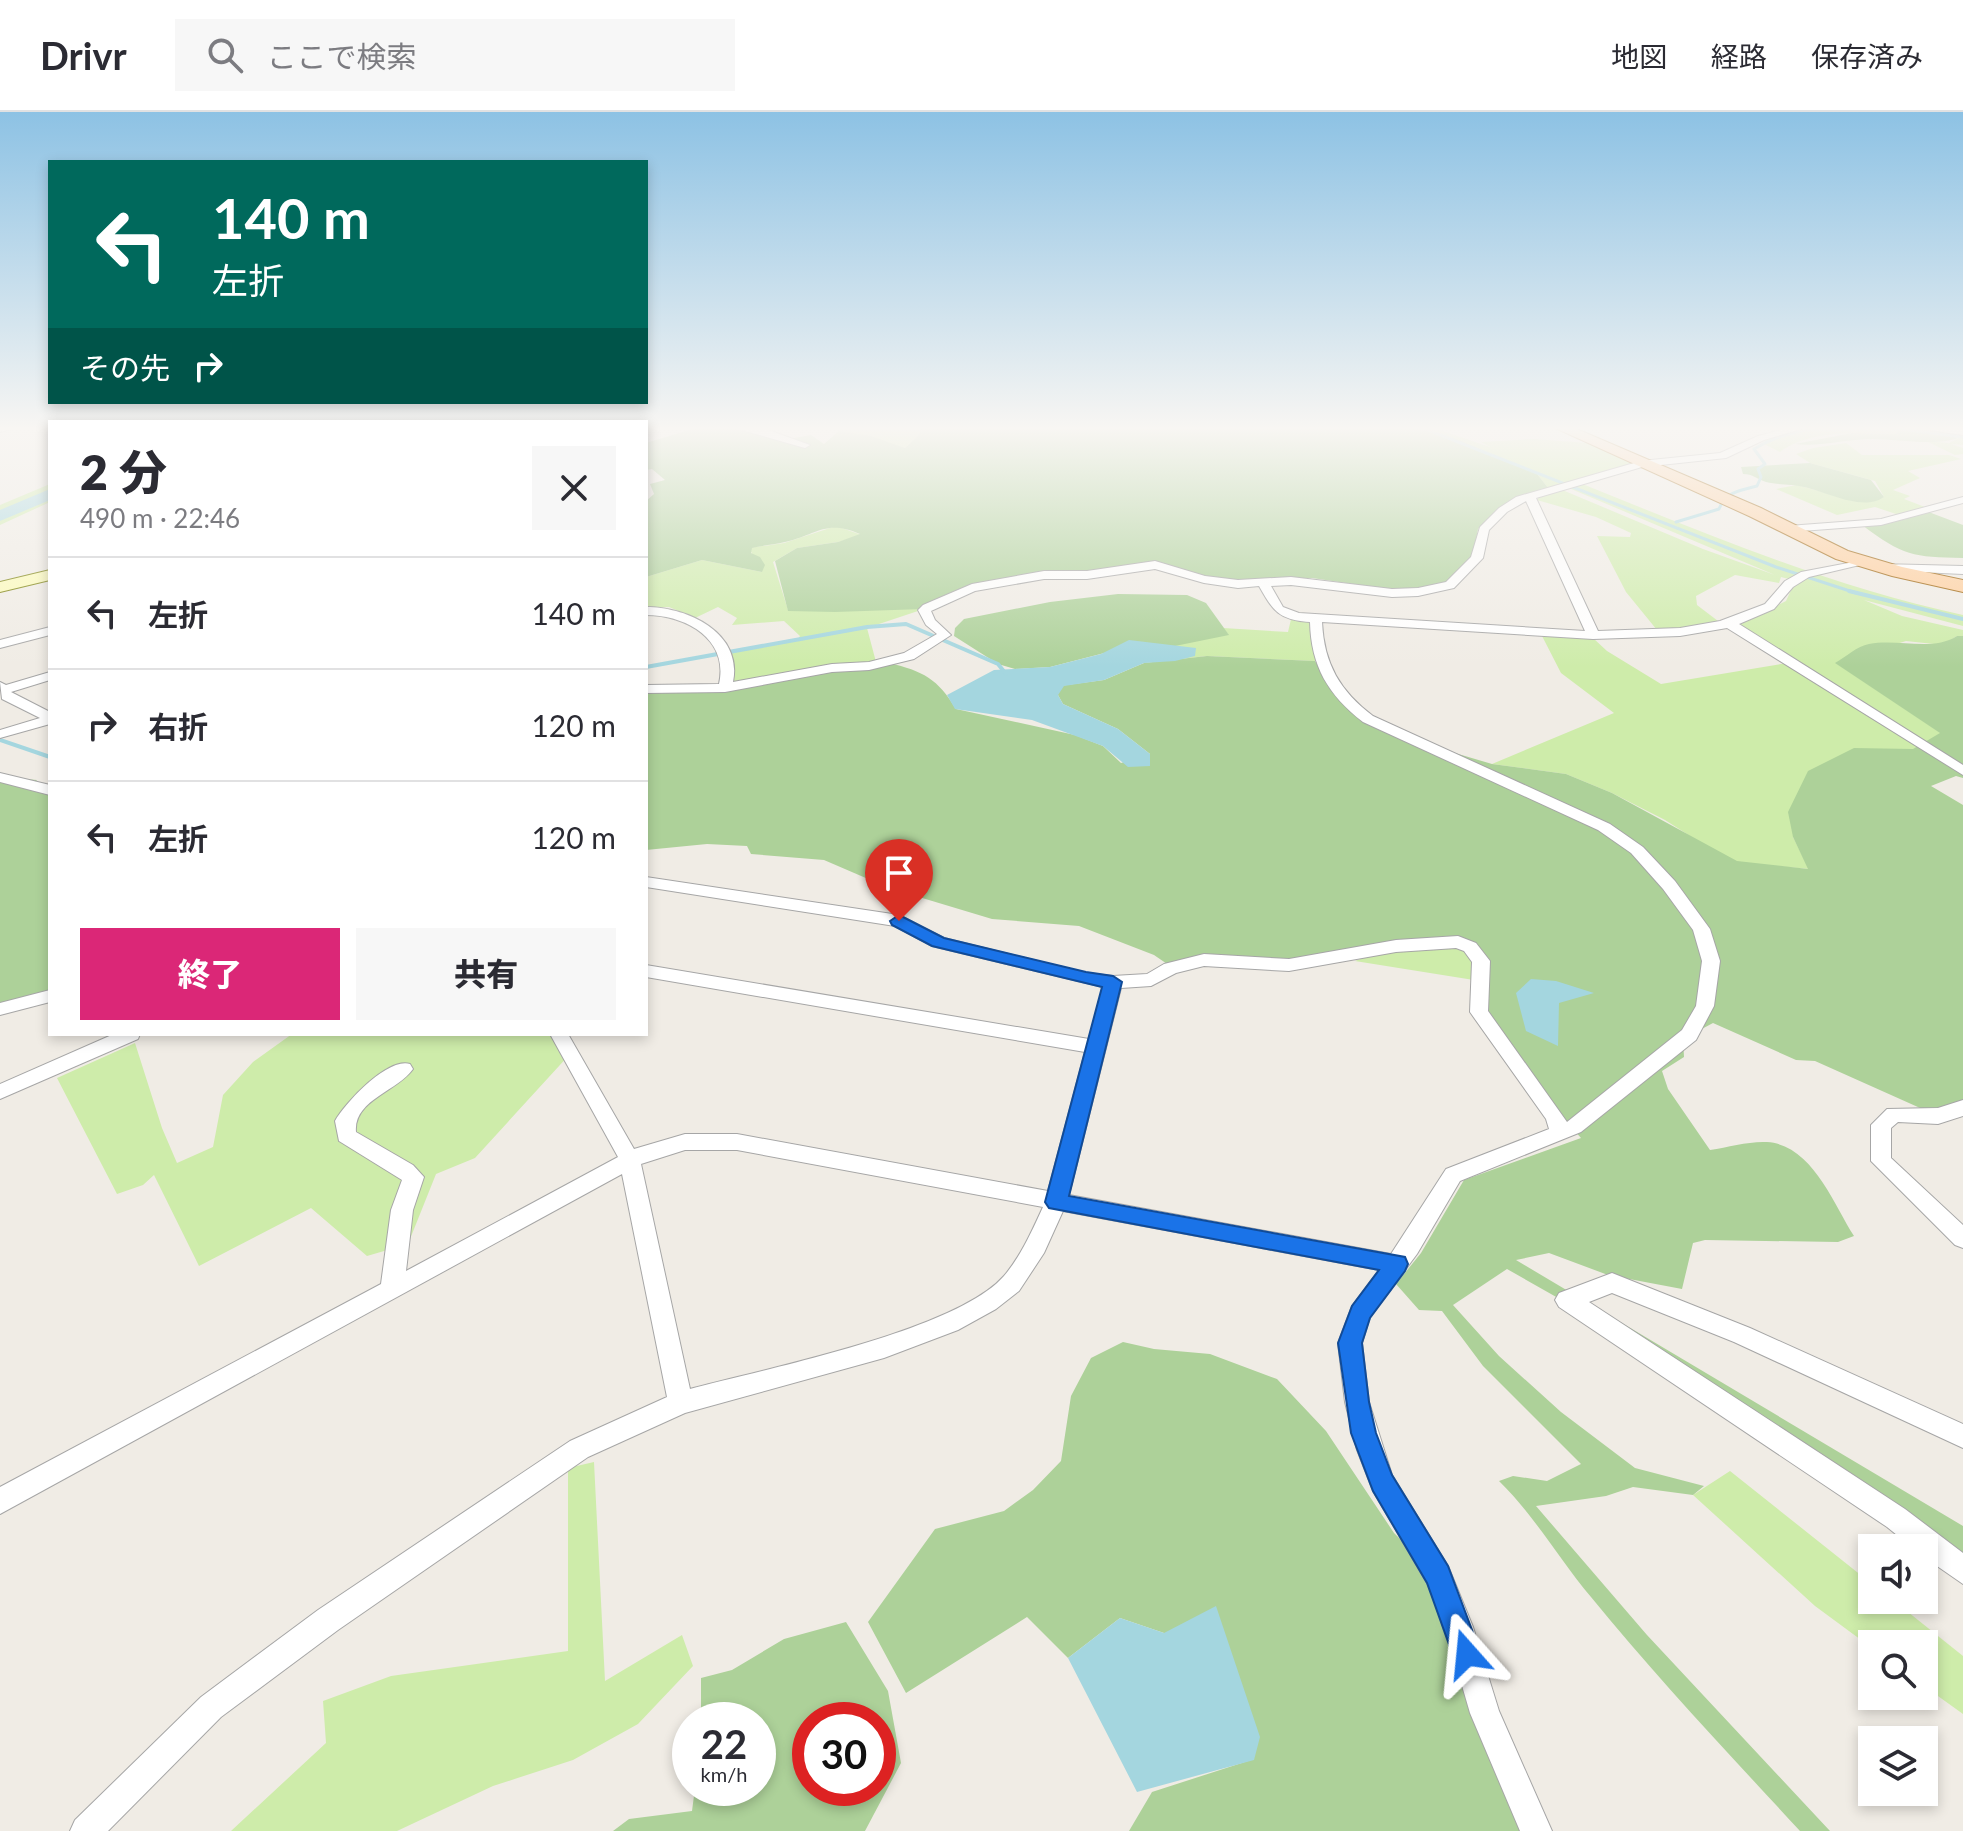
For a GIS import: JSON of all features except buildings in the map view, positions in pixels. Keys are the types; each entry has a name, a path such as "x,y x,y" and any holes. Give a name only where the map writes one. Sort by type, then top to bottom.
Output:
{"main road":[{"path":"1743,507 1860,562 1963,586"},
{"path":"0,587 48,575"}],"street":[{"path":"648,689 725,688 832,668 891,662 942,638 924,610 927,608 972,588 1044,575 1087,575 1155,565 1204,579 1263,583 1307,581 1408,594 1450,585 1477,558 1484,529 1508,507"},
{"path":"1535,507 1593,635"},
{"path":"1788,529 1881,522 1936,507"},
{"path":"1263,583 1278,609 1297,617 1593,635 1702,630 1728,623 1764,610 1781,599 1786,587 1799,578 1860,562"},
{"path":"1880,568 1963,570"},
{"path":"648,611 671,611 697,624 722,646 729,663 725,688"},
{"path":"1316,619 1316,643 1328,682 1346,703 1368,719 1604,827 1637,850 1669,885 1701,929 1711,961 1705,1006 1689,1035 1574,1127 1453,1175 1397,1264 1360,1313 1350,1343 1363,1433 1382,1482 1438,1576 1459,1627 1485,1713 1536,1831"},
{"path":"1728,623 1963,771"},
{"path":"0,644 48,632"},
{"path":"48,676 1,688 7,696 48,718"},
{"path":"0,734 48,720"},
{"path":"0,777 48,789"},
{"path":"648,882 899,921 938,942 1086,979 1113,982 1151,980 1170,968 1204,960 1289,965 1396,946 1458,942 1470,947 1481,961 1479,1012 1555,1117 1560,1132"},
{"path":"648,971 1095,1047"},
{"path":"86,1831 211,1707 308,1634 579,1449 681,1403 884,1347 950,1323 988,1302 1011,1284 1036,1246 1056,1202 1113,982"},
{"path":"0,1009 48,997"},
{"path":"0,1092 126,1036"},
{"path":"560,1036 630,1160 681,1403"},
{"path":"392,1289 402,1210 413,1177 400,1164 359,1146 346,1135 345,1121 359,1101 403,1069"},
{"path":"1963,1108 1938,1116 1894,1114 1881,1125 1881,1161 1963,1239"},
{"path":"0,1501 630,1160 685,1142 737,1142 1397,1264"},
{"path":"1963,1436 1742,1335 1612,1283 1567,1300 1896,1518 1963,1570"}],"green space":[{"path":"0,507 39,507 0,525"},
{"path":"648,507 1504,507 1478,529 1473,558 1446,584 1400,591 1312,578 1238,584 1155,565 1038,576 972,588 923,609 788,611 775,561 797,548 838,542 860,534 829,528 785,542 752,548 751,553 760,557 765,565 762,572 702,560 648,576"},
{"path":"1562,507 1603,507 1775,575 1614,507 1641,507 1814,573 1963,615 1963,626 1864,600 1902,616 1963,630 1963,636 1957,636 1943,645 1906,641 1836,663 1941,733 1793,837 1809,869 1731,862 1665,820 1566,774 1492,764 1614,713 1561,673 1541,634 1593,638 1607,651 1661,684 1793,662 1738,625 1786,601 1792,588 1800,582 1781,577 1779,583 1735,575 1696,596 1697,605 1718,621 1695,627 1657,630 1626,592 1597,536 1630,537 1631,533 1596,517"},
{"path":"1819,507 1874,507 1837,515"},
{"path":"1876,507 1924,507 1899,515"},
{"path":"1926,511 1963,525 1963,558 1909,553 1862,525"},
{"path":"836,526 862,535 797,548 773,562 788,610 927,608 867,628 876,662 726,685 731,653 810,637 798,639 800,636 784,621 732,625 737,618 718,607 695,618 669,607 648,608 648,576 702,560 762,572 749,548 784,543"},
{"path":"1118,594 1187,595 1206,603 1229,635 1170,647 1120,649 1050,667 1015,669 998,664 954,636 955,628 964,619 1050,602"},
{"path":"1292,615 1316,619 1315,661 1207,656 1144,663 1132,647 1228,634 1223,628 1288,632"},
{"path":"1963,636 1963,778 1956,776 1931,786 1963,805 1963,1108 1938,1116 1815,1061 1796,1060 1713,1023 1683,1039 1684,1057 1662,1071 1668,1089 1710,1150 1767,1142 1797,1153 1820,1178 1854,1236 1838,1242 1705,1240 1693,1243 1682,1289 1608,1275 1549,1253 1516,1260 1963,1526 1963,1564 1938,1547 1938,1534 1918,1534 1604,1324 1507,1269 1453,1305 1499,1356 1561,1412 1635,1468 1704,1486 1693,1495 1633,1487 1606,1496 1536,1506 1647,1635 1830,1831 1800,1831 1667,1686 1579,1582 1524,1508 1499,1481 1513,1476 1547,1481 1581,1464 1483,1366 1442,1311 1419,1310 1396,1284 1421,1253 1464,1180 1581,1138 1524,1074 1479,1012 1470,947 1406,945 1340,956 1173,968 1154,955 1079,926 992,919 889,888 824,860 751,854 747,846 707,844 648,850 648,689 725,688 889,663 911,669 936,683 956,709 1075,735 1103,746 1121,763 1150,754 1118,729 1063,704 1058,695 1059,686 1104,680 1144,663 1207,656 1315,661 1325,677 1364,717 1421,743 1492,764 1566,774 1612,793 1737,861 1808,869 1793,837 1788,812 1808,771 1854,748 1913,749 1940,733 1835,663 1869,644 1937,643"},
{"path":"0,777 37,780 33,785 48,789 48,995 0,1009"},
{"path":"1396,946 1470,947 1480,981 1355,961"},
{"path":"289,1036 558,1036 570,1054 475,1158 436,1174 408,1244 367,1256 311,1208 199,1266 154,1175 143,1185 117,1194 57,1078 135,1043 162,1128 177,1163 213,1147 223,1095 253,1062"},
{"path":"1123,1342 1154,1349 1210,1354 1277,1379 1326,1431 1394,1533 1438,1576 1538,1831 1129,1831 1152,1792 1254,1759 1164,1633 1120,1618 1068,1658 1027,1617 906,1693 868,1622 935,1529 1004,1511 1033,1490 1061,1461 1071,1396 1091,1358"},
{"path":"594,1462 605,1681 682,1635 693,1666 638,1724 573,1760 493,1786 397,1831 231,1831 326,1743 323,1701 391,1676 568,1651 568,1468"},
{"path":"1730,1471 1858,1573 1858,1614 1910,1614 1930,1630 1858,1630 1858,1638 1815,1606 1693,1495"},
{"path":"846,1622 888,1691 890,1702 792,1702 792,1806 878,1806 865,1831 613,1831 629,1819 692,1811 693,1806 776,1806 776,1702 701,1702 701,1678 732,1670 784,1639"},
{"path":"1938,1636 1963,1656 1963,1714 1938,1696"},
{"path":"896,1735 901,1763 896,1772"}],"water":[{"path":"1129,640 1196,648 1195,656 1144,663 1104,680 1064,686 1058,695 1063,704 1118,729 1150,754 1150,766 1128,767 1103,746 1032,720 955,709 947,695 994,670 1050,667 1101,654"},
{"path":"1531,979 1556,981 1594,993 1559,1003 1558,1046 1526,1031 1516,993"},
{"path":"1216,1606 1260,1737 1254,1760 1137,1792 1068,1658 1120,1618 1164,1633"}],"waterway":[{"path":"0,516 20,507"},
{"path":"1624,507 1776,567 1852,592"},
{"path":"1676,522 1720,507"},
{"path":"1852,592 1963,619"},
{"path":"648,667 867,627 906,624 998,664 1006,674"},
{"path":"0,740 48,756"}],"route":[{"path":"899,921 938,942 1086,979 1113,982 1056,1202 1397,1264 1360,1313 1350,1343 1357,1402 1363,1433 1382,1482 1438,1576 1467,1654"}]}
